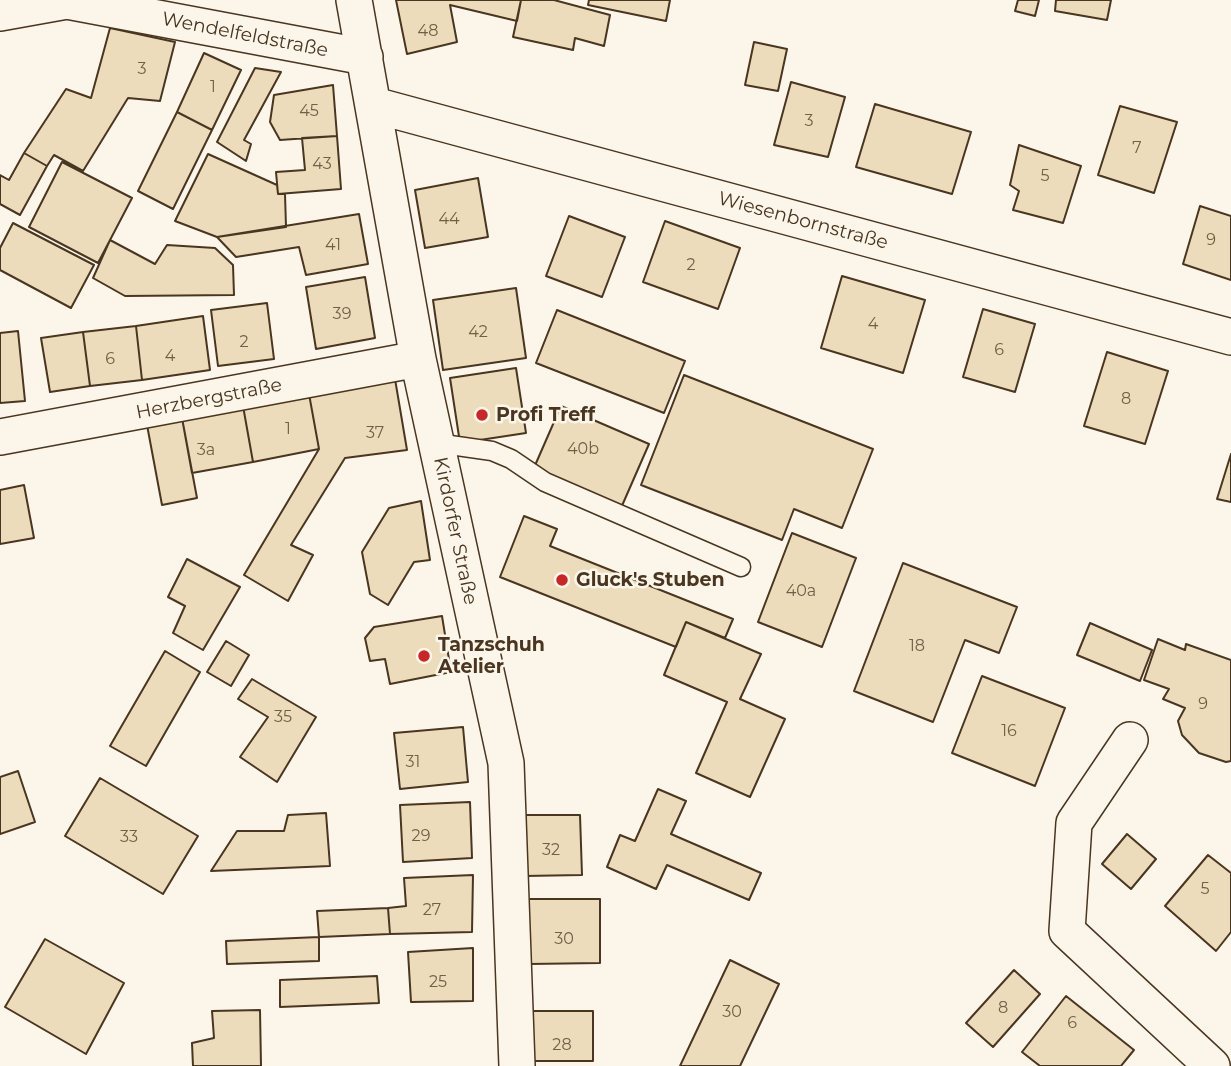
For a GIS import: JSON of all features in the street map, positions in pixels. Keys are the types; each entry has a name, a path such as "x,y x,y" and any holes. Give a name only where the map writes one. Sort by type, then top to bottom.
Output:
{"street":[{"name":"Kirdorfer Straße","path":"354,0 418,359 506,763 517,1066"},
{"name":"Wendelfeldstraße","path":"0,13 67,1 366,57"},
{"name":"Wiesenbornstraße","path":"374,105 1231,337"},
{"name":"Herzbergstraße","path":"0,437 418,359"},
{"path":"1130,740 1074,823 1067,931 1212,1066"}],"lane":[{"path":"436,443 492,451 511,459 545,482 741,567"}],"building":[{"path":"396,0 521,0 517,21 450,5 457,42 407,54"},
{"path":"521,0 554,0 610,15 604,46 575,38 573,50 513,37"},
{"path":"589,0 670,0 666,21 588,5"},
{"path":"1018,0 1039,0 1035,16 1015,11"},
{"path":"1056,0 1111,0 1107,20 1055,11"},
{"path":"110,28 175,42 160,101 128,98 83,171 54,155 47,166 24,153 66,89 91,98"},
{"path":"754,42 787,49 778,91 745,85"},
{"path":"204,53 241,70 212,130 177,112"},
{"path":"255,68 281,72 244,140 251,144 246,161 217,142"},
{"path":"791,82 845,97 828,157 774,145"},
{"path":"333,85 337,136 280,140 270,122 274,95"},
{"path":"875,104 971,132 952,194 856,167"},
{"path":"1120,106 1177,122 1154,193 1098,175"},
{"path":"177,112 212,130 173,209 138,191"},
{"path":"337,136 341,189 278,194 276,172 305,170 302,138"},
{"path":"1019,145 1081,166 1063,223 1013,210 1019,191 1010,185"},
{"path":"24,153 47,166 20,215 0,204 0,175 9,180"},
{"path":"208,154 277,185 278,194 285,194 286,227 217,237 175,221"},
{"path":"62,162 132,198 98,263 29,227"},
{"path":"478,178 488,237 425,248 415,190"},
{"path":"1200,206 1231,216 1231,280 1183,264"},
{"path":"359,214 368,264 306,275 299,247 236,257 217,237"},
{"path":"569,216 625,237 602,297 546,276"},
{"path":"665,221 740,248 718,309 643,282"},
{"path":"13,223 94,265 71,308 0,270 0,248"},
{"path":"110,240 155,264 167,245 215,248 233,265 234,295 125,296 93,278"},
{"path":"842,276 925,300 903,373 821,348"},
{"path":"365,277 375,338 316,349 306,287"},
{"path":"516,288 526,358 443,370 433,300"},
{"path":"267,303 274,359 218,366 211,310"},
{"path":"983,309 1035,324 1015,392 963,377"},
{"path":"557,310 685,361 664,413 536,363"},
{"path":"203,316 210,370 142,380 136,326"},
{"path":"136,326 142,380 90,386 83,332"},
{"path":"18,331 25,401 0,403 0,333"},
{"path":"83,332 90,386 50,392 41,338"},
{"path":"1107,352 1168,371 1145,444 1084,426"},
{"path":"516,368 526,433 460,443 450,378"},
{"path":"684,375 873,449 842,528 794,509 782,540 641,485"},
{"path":"395,379 407,450 345,458 291,545 313,555 288,601 244,575 319,449 309,394"},
{"path":"309,394 319,449 253,462 243,406"},
{"path":"243,406 253,462 192,473 182,418"},
{"path":"561,406 649,444 621,508 533,470"},
{"path":"182,418 197,498 162,505 147,425"},
{"path":"1231,454 1231,502 1217,499"},
{"path":"24,485 34,538 0,544 0,490"},
{"path":"421,501 430,560 414,562 388,605 370,594 362,552 389,508"},
{"path":"524,516 557,529 550,546 733,619 725,638 686,622 676,647 500,577"},
{"path":"792,533 856,558 822,647 758,622"},
{"path":"187,559 240,587 203,650 173,633 185,606 168,597"},
{"path":"903,563 1017,607 999,653 965,640 933,722 854,691"},
{"path":"442,616 451,672 390,684 385,659 370,661 365,638 374,627"},
{"path":"686,622 761,654 740,699 785,719 750,797 696,773 727,702 664,675"},
{"path":"1090,623 1152,650 1140,681 1077,655"},
{"path":"1158,639 1185,650 1186,644 1231,660 1231,761 1226,762 1199,753 1182,735 1178,721 1185,708 1163,699 1169,689 1144,680"},
{"path":"226,641 249,655 231,686 207,672"},
{"path":"165,651 200,672 146,766 110,746"},
{"path":"982,676 1065,708 1035,786 952,753"},
{"path":"252,679 316,717 277,782 240,757 268,717 238,699"},
{"path":"463,727 468,782 400,789 394,733"},
{"path":"18,771 35,822 0,834 0,777"},
{"path":"100,778 198,836 163,894 65,836"},
{"path":"658,789 686,801 671,834 761,873 749,900 667,865 656,889 607,867 620,835 635,841"},
{"path":"470,802 472,858 403,862 400,805"},
{"path":"326,813 330,866 211,871 237,831 284,831 288,815"},
{"path":"523,815 580,815 582,875 524,876"},
{"path":"1127,834 1156,859 1131,889 1102,864"},
{"path":"1208,855 1231,873 1231,932 1216,951 1165,906"},
{"path":"473,875 472,932 390,934 388,908 406,906 404,878"},
{"path":"529,899 600,899 600,963 529,964"},
{"path":"388,908 390,934 319,937 317,911"},
{"path":"319,937 319,961 227,964 226,941"},
{"path":"45,939 124,983 86,1054 5,1007"},
{"path":"473,948 473,1001 411,1002 408,952"},
{"path":"730,960 779,984 740,1066 680,1066"},
{"path":"1014,970 1040,994 993,1047 966,1023"},
{"path":"377,976 379,1003 280,1007 280,980"},
{"path":"1066,996 1134,1050 1121,1066 1040,1066 1022,1052"},
{"path":"260,1010 261,1066 193,1066 192,1043 214,1038 212,1011"},
{"path":"533,1011 593,1011 593,1061 532,1061"}],"place":[{"name":"Profi Treff","path":"482,415"},
{"name":"Gluck's Stuben","path":"562,580"},
{"name":"Tanzschuh Atelier","path":"424,656"}]}
